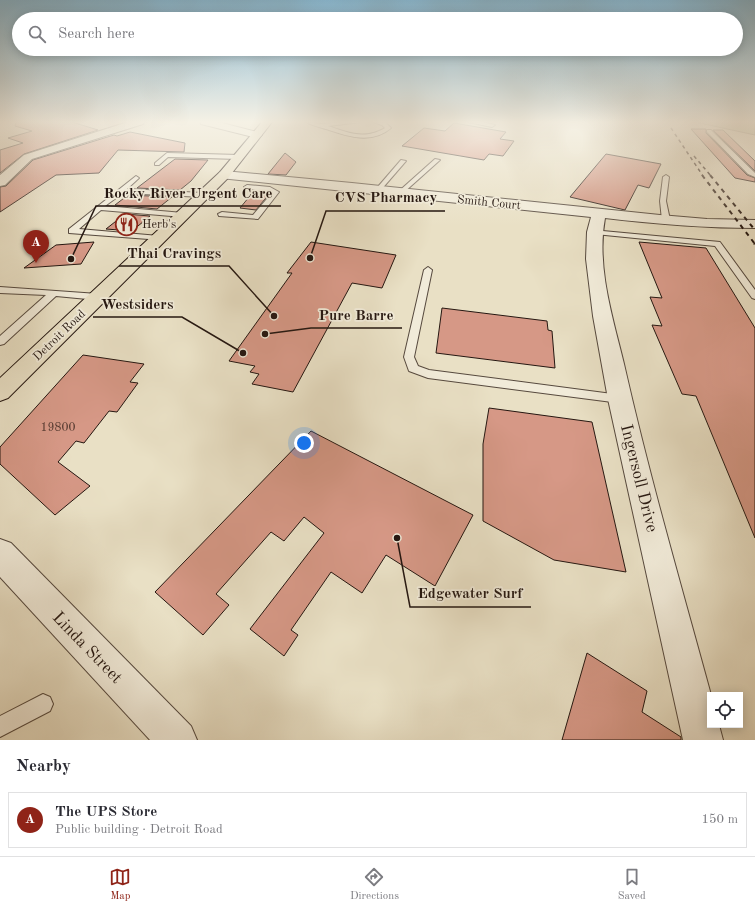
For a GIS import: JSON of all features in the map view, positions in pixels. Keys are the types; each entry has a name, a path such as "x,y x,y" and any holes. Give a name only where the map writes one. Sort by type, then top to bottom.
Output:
{"main road":[{"name":"Detroit Road","path":"0,392 184,215 224,175 239,157"}],"street":[{"path":"0,182 29,157"},
{"name":"Smith Court","path":"224,175 309,182 378,190 597,223 666,220 755,224"},
{"name":"Ingersoll Drive","path":"597,223 594,259 603,316 620,399 703,740"},
{"name":"Linda Street","path":"0,554 177,740"}],"lane":[{"path":"157,164 165,157"},
{"path":"222,157 239,157"},
{"path":"734,157 750,173 755,175"},
{"path":"378,190 403,160"},
{"path":"400,193 437,160"},
{"path":"666,177 663,201 666,220"},
{"path":"136,178 72,231 159,238"},
{"path":"222,214 255,217 276,192 270,189 247,187"},
{"path":"121,191 203,195"},
{"path":"99,208 184,215"},
{"path":"597,223 717,244 755,296"},
{"path":"428,270 409,357 413,368 428,374 620,399"},
{"path":"0,290 98,297"},
{"path":"0,342 54,293"},
{"path":"0,727 43,704"}],"building":[{"path":"0,157 21,157 0,173"},
{"path":"44,157 113,157 99,173 56,175 0,212 0,187 6,186 33,160"},
{"path":"282,157 289,157 296,162 286,175 268,174"},
{"path":"464,157 487,157 484,160"},
{"path":"604,157 620,157 661,164 649,188 638,185 625,210 570,197"},
{"path":"716,157 729,157 747,175 755,178 755,182 735,178"},
{"path":"740,157 750,157 755,161 755,171"},
{"path":"175,159 208,160 191,181 180,190 137,188"},
{"path":"254,191 269,194 256,210 240,208"},
{"path":"128,195 172,197 157,209 115,205"},
{"name":"Herb's","path":"125,214 150,216 132,231 106,229"},
{"path":"94,242 81,264 24,268 56,245"},
{"path":"311,242 396,255 382,288 352,283 293,392 252,384 259,374 250,372 255,366 229,361 292,273 287,273"},
{"path":"639,242 706,248 755,328 755,538 696,396 682,394 652,325 662,326 650,297 662,298"},
{"path":"442,308 547,321 548,330 552,331 555,368 436,353"},
{"path":"83,355 144,364 130,382 138,383 117,412 109,411 84,443 76,441 58,462 90,486 55,515 0,464 0,447"},
{"path":"489,408 592,422 626,572 554,560 483,521 483,444"},
{"path":"311,431 473,515 435,586 386,555 362,593 331,572 291,630 298,635 284,656 250,629 324,533 304,517 284,541 271,532 216,594 229,605 203,635 155,592"},
{"path":"587,653 647,691 642,712 681,737 681,740 562,740"}],"railway":[{"path":"690,157 703,176"},
{"path":"694,157 711,176"},
{"path":"702,175 755,244 754,243"},
{"path":"710,175 755,230"}],"place":[{"name":"Herb's","path":"127,224"},
{"name":"CVS Pharmacy","path":"310,258"},
{"name":"Rocky River Urgent Care","path":"71,259"},
{"name":"The UPS Store","path":"36,263"},
{"name":"Thai Cravings","path":"274,316"},
{"name":"Pure Barre","path":"265,334"},
{"name":"Westsiders","path":"243,353"},
{"name":"Edgewater Surf","path":"397,538"}]}
